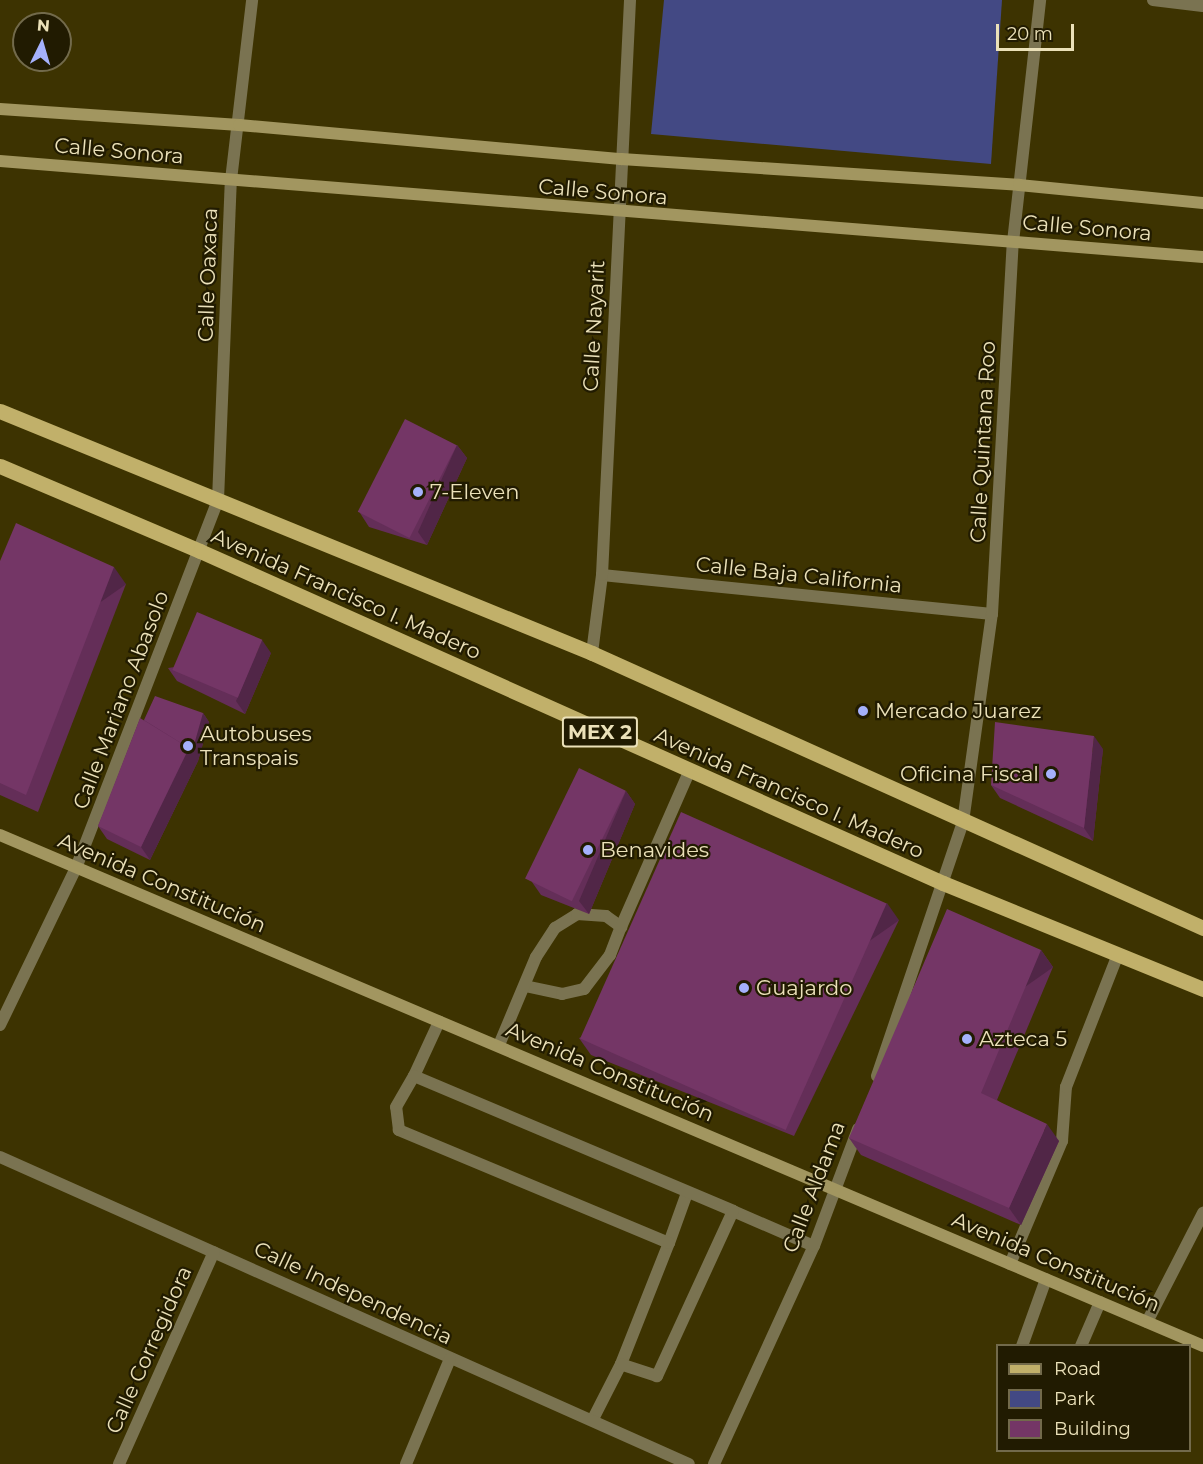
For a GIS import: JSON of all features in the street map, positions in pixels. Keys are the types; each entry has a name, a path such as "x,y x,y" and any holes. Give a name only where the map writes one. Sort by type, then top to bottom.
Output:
{"main road":[{"name":"Avenida Francisco I. Madero","path":"0,411 592,653 963,822 1203,928"},
{"name":"Avenida Francisco I. Madero","path":"0,466 200,551 689,772 943,883 1203,990"}],"street":[{"name":"Calle Oaxaca","path":"200,551 218,500 231,180 252,0"},
{"name":"Calle Nayarit","path":"592,653 602,575 630,0"},
{"name":"Calle Quintana Roo","path":"943,883 963,822 992,614 1013,242 1040,0"},
{"path":"1153,0 1203,6"},
{"name":"Calle Sonora","path":"0,109 239,125 621,159 1019,185 1203,203"},
{"name":"Calle Sonora","path":"0,161 620,213 1203,257"},
{"name":"Calle Mariano Abasolo","path":"0,1025 76,868 200,551"},
{"name":"Calle Baja California","path":"602,575 992,614"},
{"path":"525,987 562,994 584,988 609,955 689,772"},
{"name":"Avenida Constitución","path":"0,835 439,1022 499,1045 1203,1346"},
{"path":"871,1092 943,883"},
{"path":"499,1045 536,957 555,928 577,914 606,916 621,927"},
{"path":"1010,1264 1062,1142 1067,1126 1066,1087 1118,954"},
{"path":"439,1022 414,1076 396,1107 399,1130 669,1243"},
{"path":"414,1076 814,1246"},
{"name":"Calle Aldama","path":"714,1464 814,1246 837,1191 863,1114"},
{"name":"Calle Independencia","path":"0,1158 450,1359 593,1419 689,1464"},
{"path":"593,1419 621,1364 687,1192"},
{"path":"621,1364 657,1376 733,1211"},
{"path":"1147,1322 1203,1213"},
{"name":"Calle Corregidora","path":"119,1464 214,1252"},
{"path":"1023,1344 1046,1279"},
{"path":"1083,1344 1100,1302"},
{"path":"406,1464 450,1359"}],"green space":[{"path":"664,0 1002,0 991,164 651,134"}],"building":[{"name":"7-Eleven","path":"405,419 457,445 409,538 358,512"},
{"path":"16,523 114,567 26,795 0,783 0,561"},
{"path":"197,612 262,640 238,698 172,670"},
{"name":"Autobuses Transpais","path":"155,696 203,713 192,752 144,720"},
{"path":"140,718 189,748 141,847 98,826"},
{"name":"Oficina Fiscal","path":"995,722 1094,736 1084,828 991,785"},
{"name":"Benavides","path":"579,768 626,791 572,901 525,879"},
{"name":"Guajardo","path":"681,812 887,904 786,1130 580,1039"},
{"name":"Azteca 5","path":"947,909 1041,950 981,1093 1047,1124 1009,1208 849,1138"}],"place":[{"name":"7-Eleven","path":"418,492"},
{"name":"Mercado Juarez","path":"863,711"},
{"name":"Autobuses Transpais","path":"188,746"},
{"name":"Oficina Fiscal","path":"1051,774"},
{"name":"Benavides","path":"588,850"},
{"name":"Guajardo","path":"744,988"},
{"name":"Azteca 5","path":"967,1039"}]}
